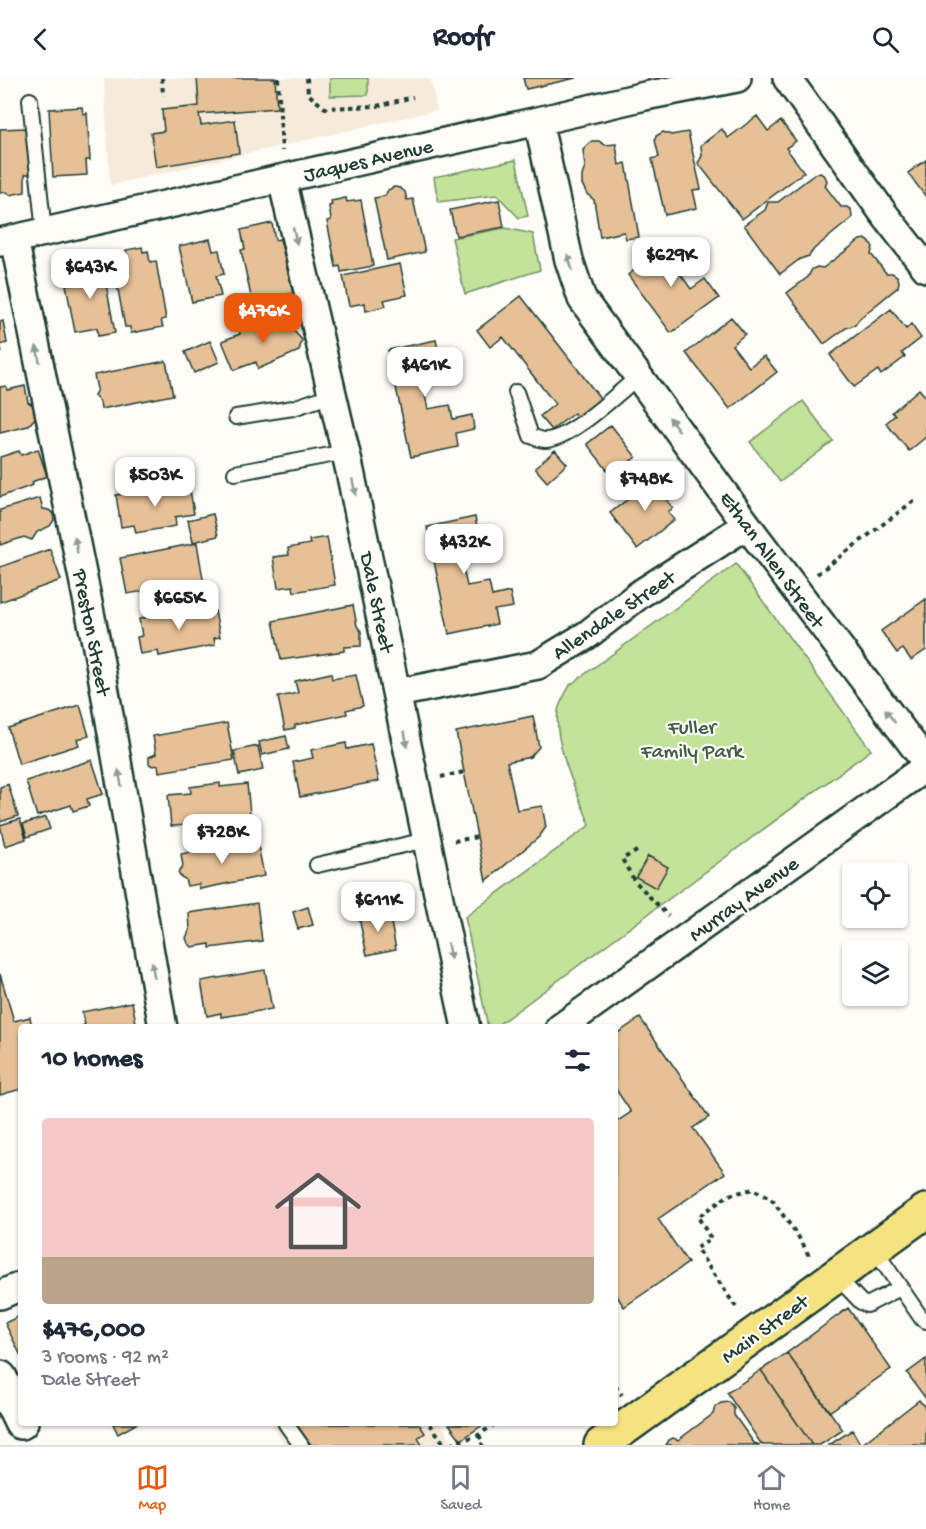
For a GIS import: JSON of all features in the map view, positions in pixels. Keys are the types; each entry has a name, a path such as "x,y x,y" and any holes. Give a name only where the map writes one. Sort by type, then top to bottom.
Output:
{"main road":[{"name":"Main Street","path":"603,1444 926,1211"}],"street":[{"name":"Jaques Avenue","path":"7,240 538,122 645,96 737,78"},
{"path":"787,78 884,214 926,268"},
{"name":"Ethan Allen Street","path":"538,122 569,260 582,299 747,525 926,762"},
{"name":"Dale Street","path":"282,179 346,452 397,693 435,841 465,1024"},
{"name":"Preston Street","path":"7,240 99,657 162,1024"},
{"name":"Allendale Street","path":"397,693 538,664 587,635 640,594 747,525"},
{"name":"Murray Avenue","path":"566,1024 926,767"},
{"path":"0,1295 18,1287"},
{"path":"0,1378 18,1417"},
{"path":"22,1426 32,1445"}],"lane":[{"path":"30,100 44,232"},
{"path":"516,392 531,436 545,440 561,435 584,421 639,375"},
{"path":"236,417 294,408 332,395"},
{"path":"235,473 346,452"},
{"path":"317,865 435,841"},
{"path":"874,1249 922,1319 926,1321"},
{"path":"836,1276 861,1302 867,1305 900,1288"},
{"path":"287,1426 301,1445"}],"path":[{"path":"162,78 163,96"},
{"path":"278,78 282,151"},
{"path":"307,78 308,94 325,108 377,106 413,97"},
{"path":"818,574 915,500"},
{"path":"432,779 464,772"},
{"path":"435,841 477,837"},
{"path":"637,851 622,859 634,880 668,916"},
{"path":"736,1307 696,1248 711,1239 698,1217 706,1211 729,1195 753,1189 773,1201 802,1242 809,1256"},
{"path":"431,1426 445,1445"},
{"path":"451,1445 479,1435 492,1426"},
{"path":"479,1435 483,1443 481,1445"}],"shaded area":[{"path":"104,78 430,78 437,110 110,185"},
{"path":"272,1426 442,1426 454,1445 285,1445"}],"green space":[{"path":"330,78 368,78 368,95 330,96"},
{"path":"516,160 528,216 519,218 497,195 438,202 434,177"},
{"path":"505,228 533,234 540,270 465,294 452,238"},
{"path":"803,401 833,441 780,482 750,442"},
{"name":"Fuller Family Park","path":"736,564 871,750 499,1024 487,1024 465,917 590,825 559,739 558,711 570,685"}],"building":[{"path":"197,78 275,78 277,108 199,114 201,125 235,120 239,153 156,167 151,133 164,131 162,110 199,106"},
{"path":"523,78 576,78 526,89"},
{"path":"82,107 83,114 87,113 90,160 86,160 87,175 53,177 49,109"},
{"path":"757,116 768,131 781,121 796,141 786,148 804,172 742,219 698,163 702,156 701,145 722,129 728,138"},
{"path":"27,128 30,174 25,174 25,192 10,195 7,192 0,193 0,129"},
{"path":"663,132 671,135 688,132 701,189 693,190 697,208 665,215 652,159 659,157 655,140 656,136"},
{"path":"592,141 599,141 605,145 616,144 619,165 626,163 639,237 626,239 624,232 600,237 594,200 587,194 582,184 585,167 583,150"},
{"path":"926,160 926,197 908,173"},
{"path":"820,173 825,176 827,181 825,186 841,207 851,209 852,218 814,249 809,256 800,259 780,274 744,225 765,210 768,202 778,202 815,174"},
{"path":"394,187 405,192 407,200 413,199 425,252 387,260 374,198 385,196 388,190"},
{"path":"346,198 347,202 361,200 373,266 341,272 340,266 336,267 327,221 331,220 329,206 332,205 331,201"},
{"path":"499,200 504,227 456,236 450,210"},
{"path":"272,223 275,240 280,239 293,293 288,294 289,302 263,307 261,299 252,301 241,250 245,249 241,230"},
{"path":"210,239 213,251 219,250 224,274 216,276 221,296 192,302 179,246"},
{"path":"865,239 873,247 871,254 886,273 897,276 898,287 860,318 855,325 846,328 824,344 787,293 808,277 812,269 823,268 860,240"},
{"path":"675,240 687,256 674,265 691,289 705,279 719,298 671,333 628,275"},
{"path":"142,247 143,252 148,251 150,262 156,261 166,319 161,320 163,327 131,333 130,327 125,327 116,279 120,278 117,258 127,256 126,250"},
{"path":"102,263 115,333 98,336 97,328 75,332 66,285 70,284 68,269"},
{"path":"400,264 407,295 384,300 386,306 366,311 365,303 349,306 343,276"},
{"path":"521,296 603,402 580,421 574,413 552,430 540,416 555,404 503,337 490,347 477,330"},
{"path":"891,309 906,329 911,324 921,338 902,353 905,357 881,375 878,370 854,387 830,355"},
{"path":"731,317 745,334 732,345 749,367 764,356 777,372 730,409 686,353"},
{"path":"290,318 294,331 302,340 299,351 258,369 256,362 234,370 222,341 240,334 239,329 270,319 272,324"},
{"path":"3,321 7,343 0,345 0,322"},
{"path":"436,340 439,355 458,351 461,364 442,368 445,382 423,386 428,409 450,405 453,419 472,415 474,429 456,433 458,447 411,457 388,350"},
{"path":"210,341 219,362 194,373 185,352"},
{"path":"166,361 173,395 101,409 100,402 94,396 97,389 94,375"},
{"path":"6,386 7,390 25,386 28,402 33,405 36,417 28,426 0,433 0,387"},
{"path":"919,389 926,397 926,437 909,451 886,423 895,415 892,412"},
{"path":"611,425 636,457 611,475 587,444"},
{"path":"38,449 47,476 32,482 33,485 0,497 0,457 19,451 21,455"},
{"path":"555,450 567,464 547,482 535,468"},
{"path":"663,472 673,485 662,494 673,508 668,512 674,520 637,549 610,513"},
{"path":"189,484 194,514 175,517 176,526 136,533 134,525 121,527 116,495"},
{"path":"40,498 43,509 53,514 54,520 50,526 37,532 32,540 24,537 0,545 0,510"},
{"path":"213,514 218,536 193,542 188,520"},
{"path":"475,517 478,532 497,528 500,541 481,545 484,559 462,564 467,586 489,582 492,596 510,592 513,607 494,610 497,624 449,634 427,527"},
{"path":"327,537 335,585 294,592 293,586 278,588 273,557 289,555 288,548 310,544 309,540"},
{"path":"197,543 204,585 145,597 144,591 127,594 120,558"},
{"path":"50,549 61,580 0,602 0,567"},
{"path":"926,599 926,650 911,660 903,649 897,653 881,631"},
{"path":"207,605 208,612 215,611 220,637 214,638 215,645 159,656 158,651 140,654 137,637 142,636 139,619"},
{"path":"353,605 357,626 361,631 361,646 344,647 344,651 281,660 273,621"},
{"path":"331,673 332,679 356,675 363,706 346,710 347,714 295,725 295,728 285,730 278,697 298,693 295,681"},
{"path":"80,705 89,736 77,739 79,745 19,764 8,728"},
{"path":"533,716 539,747 530,757 507,762 517,810 542,806 546,827 539,837 486,881 456,732"},
{"path":"227,723 234,760 159,772 158,765 149,764 149,757 156,754 153,736"},
{"path":"286,736 289,749 262,755 259,742"},
{"path":"346,743 347,749 371,744 379,781 300,797 293,762 313,758 311,750"},
{"path":"258,746 263,770 239,775 234,751"},
{"path":"92,760 103,794 87,799 89,806 73,811 71,805 37,816 26,781"},
{"path":"220,783 220,787 247,784 251,823 188,831 188,825 171,826 168,795 191,793 190,787"},
{"path":"8,784 18,816 0,822 0,787"},
{"path":"46,817 50,829 27,837 23,824"},
{"path":"20,819 26,839 5,846 0,825"},
{"path":"257,839 264,876 200,889 199,884 187,886 185,879 178,873 183,866 181,854"},
{"path":"648,856 668,867 656,888 636,877"},
{"path":"257,903 262,941 210,948 210,944 192,947 188,943 186,938 190,929 189,913"},
{"path":"308,907 313,925 298,929 293,912"},
{"path":"389,912 396,949 367,955 359,918"},
{"path":"265,970 272,1009 221,1017 221,1013 207,1016 201,981"},
{"path":"0,974 14,1021 30,1017 31,1024 18,1024 18,1090 0,1095"},
{"path":"132,1002 136,1024 85,1024 82,1012"},
{"path":"640,1018 709,1117 693,1128 725,1173 658,1219 688,1263 624,1307 618,1298 618,1121 631,1112 618,1092 618,1033"},
{"path":"848,1308 891,1369 829,1412 787,1353"},
{"path":"18,1316 18,1350 5,1323"},
{"path":"787,1353 843,1430 820,1445 812,1445 761,1370"},
{"path":"926,1359 926,1399 907,1373"},
{"path":"761,1370 812,1445 762,1445 727,1393"},
{"path":"919,1400 926,1409 926,1445 861,1445"},
{"path":"729,1402 734,1408 734,1415 754,1443 760,1445 666,1445 669,1440 673,1438 678,1440 713,1414 715,1407"},
{"path":"114,1426 132,1426 118,1434"},
{"path":"297,1426 420,1426 425,1433 418,1438 422,1445 311,1445"},
{"path":"450,1426 481,1426 461,1440"},
{"path":"852,1430 861,1445 829,1445"}]}
